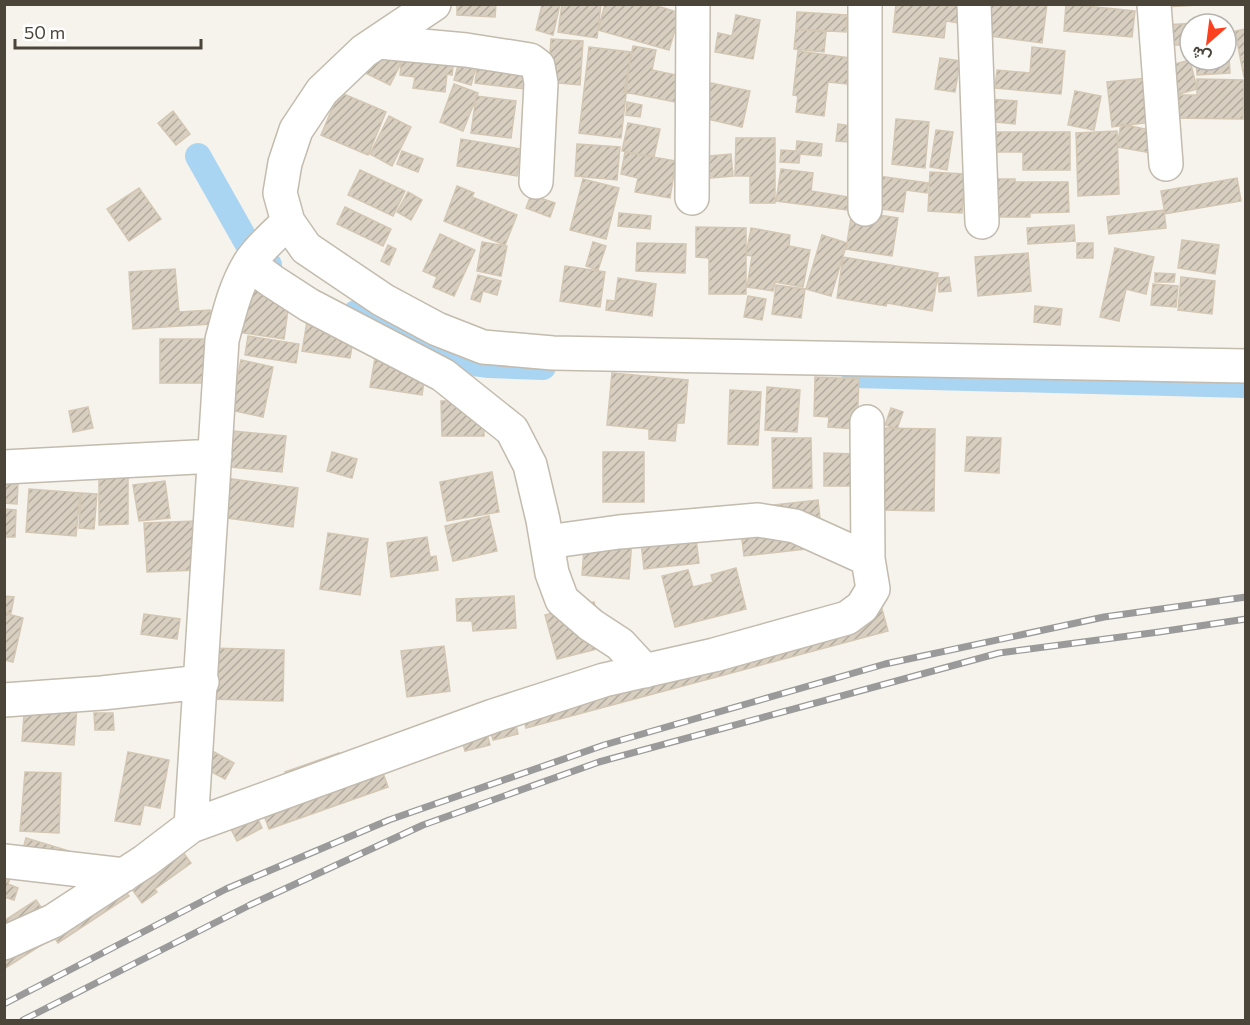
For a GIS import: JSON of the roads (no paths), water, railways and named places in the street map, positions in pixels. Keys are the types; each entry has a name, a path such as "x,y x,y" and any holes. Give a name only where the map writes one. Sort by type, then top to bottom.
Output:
{"street":[{"path":"434,4 364,51 322,91 296,130 285,163 280,193 288,222 306,248 383,300 437,329 483,347 553,353 1245,366"},
{"path":"692,198 693,4"},
{"path":"865,4 865,209"},
{"path":"974,4 982,222"},
{"path":"1154,4 1166,164"},
{"path":"379,42 466,50 530,60 538,66 541,83 536,182"},
{"path":"191,826 202,682 222,340 234,298 254,257 288,222"},
{"path":"254,257 272,281 309,305 442,375 512,430 530,465 552,573 562,600 591,625 620,644 645,671"},
{"path":"4,944 52,921 145,861 191,826 493,716 604,680 714,655 847,618 862,607 873,589 868,559 867,422"},
{"path":"4,468 215,456"},
{"path":"547,542 619,532 758,520 795,526 868,559"},
{"path":"4,700 102,693 202,682"},
{"path":"4,861 124,875"}],"waterway":[{"path":"198,156 250,248 269,265"},
{"path":"356,313 459,361 489,365 543,367"},
{"path":"855,375 1246,385"}],"railway":[{"path":"4,1004 226,889 389,820 604,745 885,664 1104,617 1246,597"},
{"path":"23,1020 250,905 423,825 599,762 999,653 1246,619"}]}
